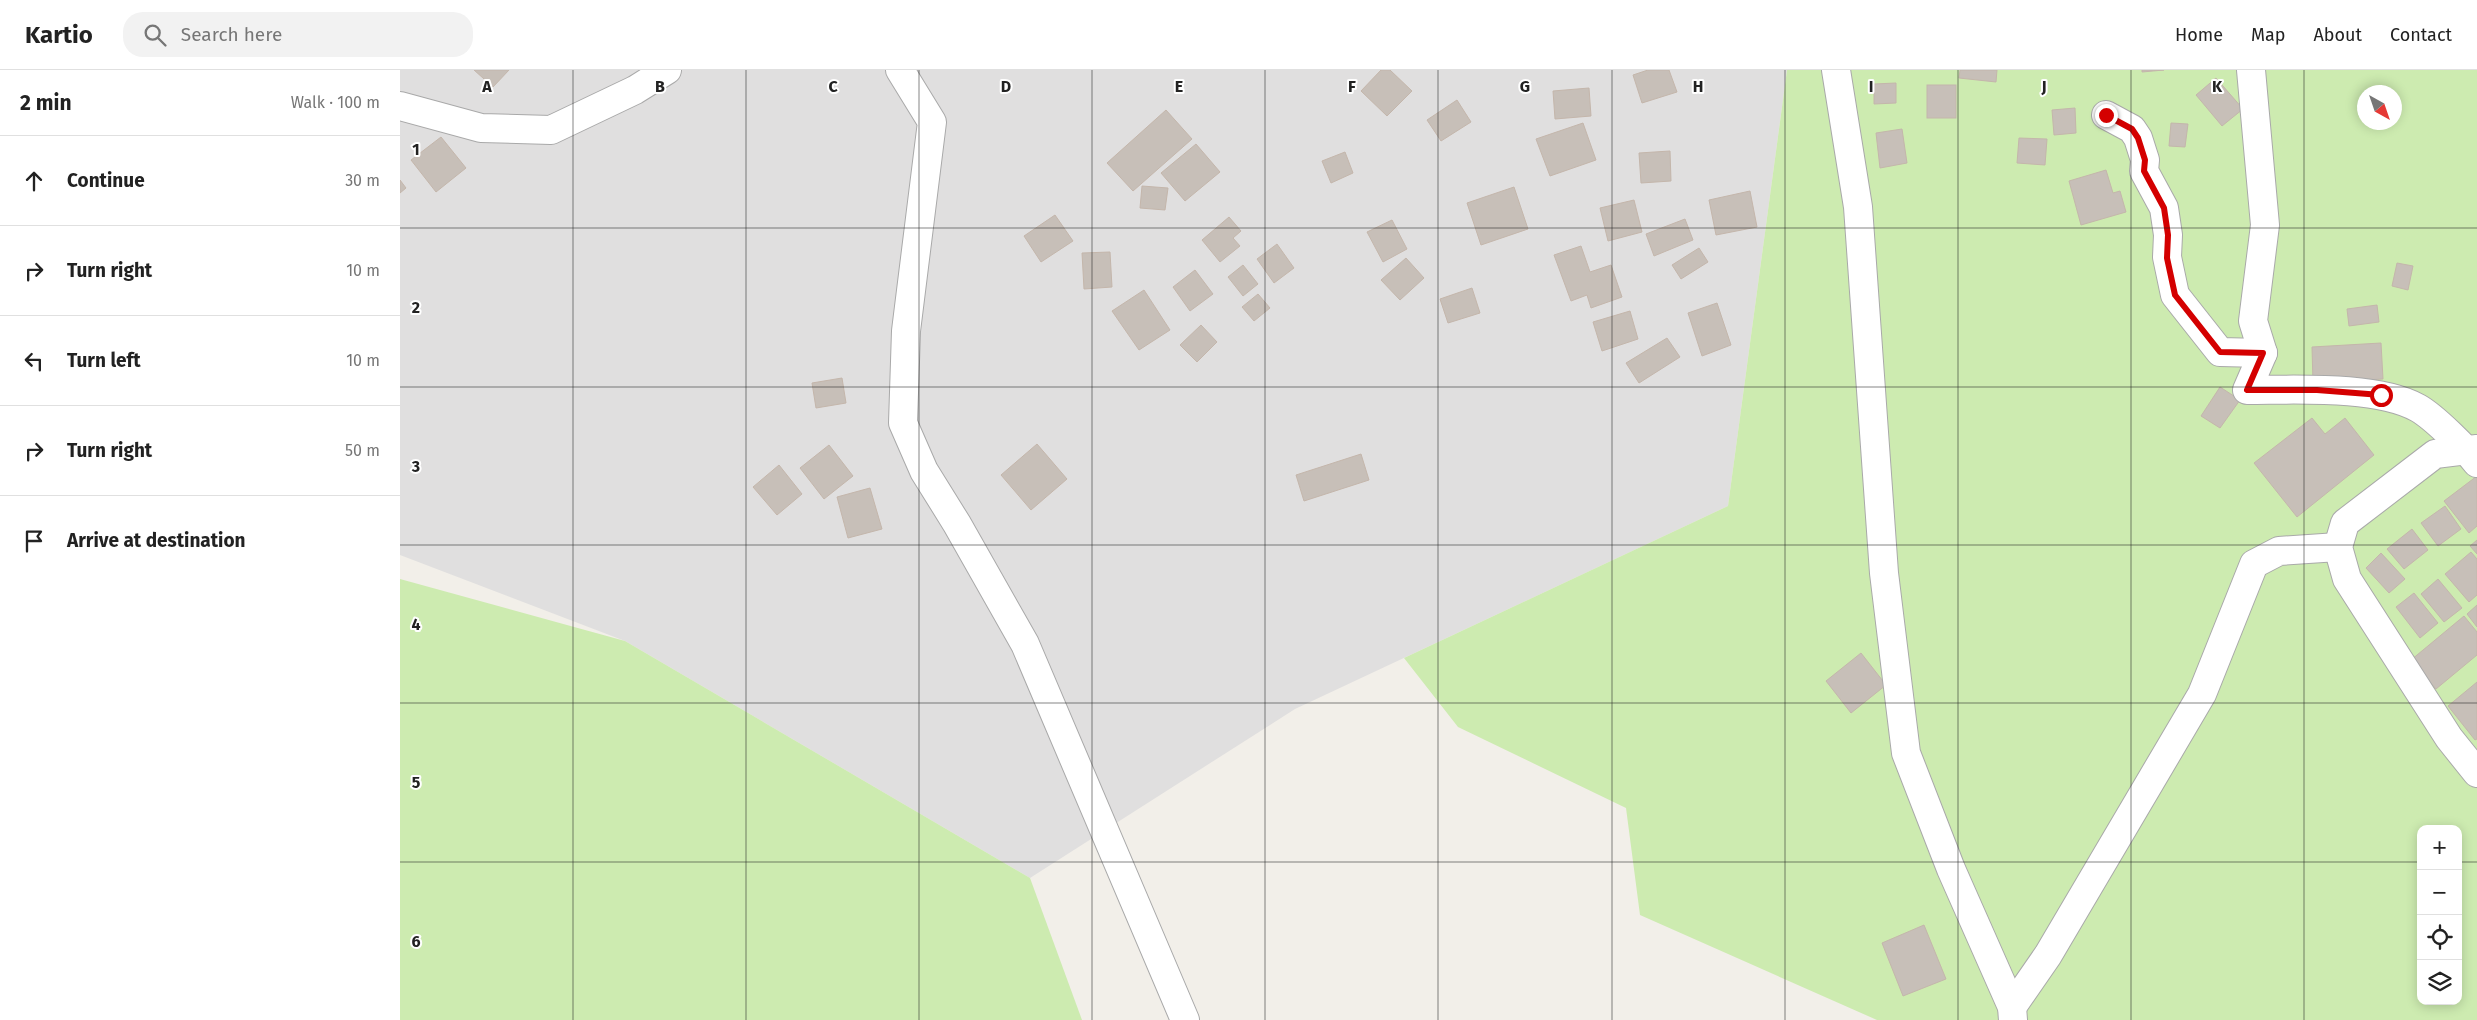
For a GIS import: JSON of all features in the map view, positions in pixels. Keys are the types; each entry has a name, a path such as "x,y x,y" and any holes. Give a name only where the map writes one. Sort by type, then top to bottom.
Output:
{"street":[{"path":"400,106 481,128 551,130 635,90 667,70"},
{"path":"900,70 932,122 906,331 903,423 924,471 1025,644 1185,1020"},
{"path":"1836,70 1858,207 1884,573 1906,753 1951,869 2012,1014"},
{"path":"2251,70 2265,225 2253,321 2263,353 2247,390 2317,390 2381,395 2418,408 2474,454"},
{"path":"2106,115 2132,129 2138,138 2145,160 2144,171 2164,208 2168,235 2167,258 2175,295 2220,352 2263,353"},
{"path":"2474,454 2435,454 2345,523 2338,547 2347,580 2450,738 2477,773"},
{"path":"2012,1014 2202,694 2254,564 2279,551 2338,547"}],"shaded area":[{"path":"400,70 1787,70 1728,506 1295,709 1030,878 625,641 400,555"}],"green space":[{"path":"1787,70 2477,70 2477,1020 1877,1020 1640,915 1626,808 1458,727 1404,658 1728,506"},
{"path":"400,579 625,641 1030,878 1082,1020 400,1020"}],"building":[{"path":"474,70 509,70 493,87"},
{"path":"1381,70 1390,70 1412,91 1387,116 1361,91"},
{"path":"1648,70 1669,70 1677,92 1642,103 1633,75"},
{"path":"1960,70 1997,70 1996,82 1959,78"},
{"path":"2142,70 2164,70 2142,72"},
{"path":"2216,78 2243,109 2222,126 2196,95"},
{"path":"1896,83 1896,103 1874,104 1874,84"},
{"path":"1927,85 1956,85 1956,118 1927,118"},
{"path":"1589,88 1591,116 1555,119 1553,91"},
{"path":"1457,100 1471,122 1441,141 1427,120"},
{"path":"2075,108 2076,133 2054,135 2052,110"},
{"path":"1166,110 1192,139 1133,191 1107,163"},
{"path":"1583,123 1596,160 1550,176 1536,139"},
{"path":"2171,123 2188,124 2185,147 2169,146"},
{"path":"1902,129 1907,163 1880,168 1876,133"},
{"path":"441,137 466,168 436,192 411,160"},
{"path":"2019,138 2047,139 2045,165 2017,163"},
{"path":"1196,144 1220,172 1185,201 1161,173"},
{"path":"1670,151 1671,181 1641,183 1639,153"},
{"path":"1345,152 1353,173 1331,183 1322,161"},
{"path":"2106,170 2113,193 2120,191 2126,212 2081,225 2069,181"},
{"path":"400,180 406,188 400,193"},
{"path":"1142,186 1168,188 1165,210 1140,208"},
{"path":"1514,187 1528,229 1481,245 1467,203"},
{"path":"1750,191 1757,227 1716,235 1709,200"},
{"path":"1634,200 1642,232 1608,241 1600,208"},
{"path":"1055,215 1073,241 1041,262 1024,236"},
{"path":"1229,217 1241,231 1233,238 1240,246 1220,262 1202,240"},
{"path":"1685,219 1693,240 1654,256 1646,234"},
{"path":"1392,220 1407,249 1383,262 1367,232"},
{"path":"1277,244 1294,268 1274,283 1257,259"},
{"path":"1581,246 1590,272 1611,265 1622,297 1591,308 1587,295 1571,301 1554,255"},
{"path":"1699,248 1708,262 1681,279 1672,265"},
{"path":"1110,252 1112,287 1084,289 1082,253"},
{"path":"1406,258 1424,278 1400,300 1381,280"},
{"path":"2397,263 2413,266 2408,290 2392,286"},
{"path":"1243,265 1258,284 1243,296 1228,277"},
{"path":"1195,270 1213,294 1190,311 1173,287"},
{"path":"1472,288 1480,313 1448,323 1440,299"},
{"path":"1144,290 1170,330 1139,350 1112,311"},
{"path":"1258,294 1270,308 1254,321 1242,307"},
{"path":"1717,303 1731,345 1702,356 1688,313"},
{"path":"2377,305 2379,322 2349,326 2347,309"},
{"path":"1630,311 1638,339 1602,351 1593,322"},
{"path":"1201,325 1217,342 1197,362 1180,345"},
{"path":"1667,338 1680,357 1639,383 1626,363"},
{"path":"2381,343 2383,379 2313,383 2312,347"},
{"path":"842,378 846,403 816,408 812,383"},
{"path":"2220,387 2240,400 2220,428 2201,416"},
{"path":"2312,418 2325,434 2345,418 2374,455 2297,517 2254,463"},
{"path":"1037,444 1067,479 1031,510 1001,475"},
{"path":"829,445 853,476 824,499 800,468"},
{"path":"1361,454 1369,480 1304,501 1296,475"},
{"path":"779,465 802,494 777,515 753,487"},
{"path":"2477,476 2477,526 2469,533 2444,501"},
{"path":"870,488 882,529 848,538 837,497"},
{"path":"2445,506 2461,529 2438,546 2421,523"},
{"path":"2412,529 2428,550 2404,569 2387,549"},
{"path":"2477,540 2477,554 2470,546"},
{"path":"2471,552 2477,559 2477,595 2469,602 2445,574"},
{"path":"2381,553 2405,579 2389,593 2366,568"},
{"path":"2438,579 2462,608 2444,622 2421,594"},
{"path":"2414,593 2438,623 2420,638 2396,607"},
{"path":"2477,605 2477,627 2467,614"},
{"path":"2464,616 2477,632 2477,655 2436,689 2411,660"},
{"path":"1861,653 1886,685 1851,713 1826,681"},
{"path":"2477,682 2477,739 2475,740 2448,706"},
{"path":"1924,925 1946,979 1903,996 1882,943"}],"route":[{"path":"2106,115 2132,129 2138,138 2145,160 2144,171 2164,208 2168,235 2167,258 2175,295 2220,352 2263,353 2247,390 2317,390 2381,395"}]}
